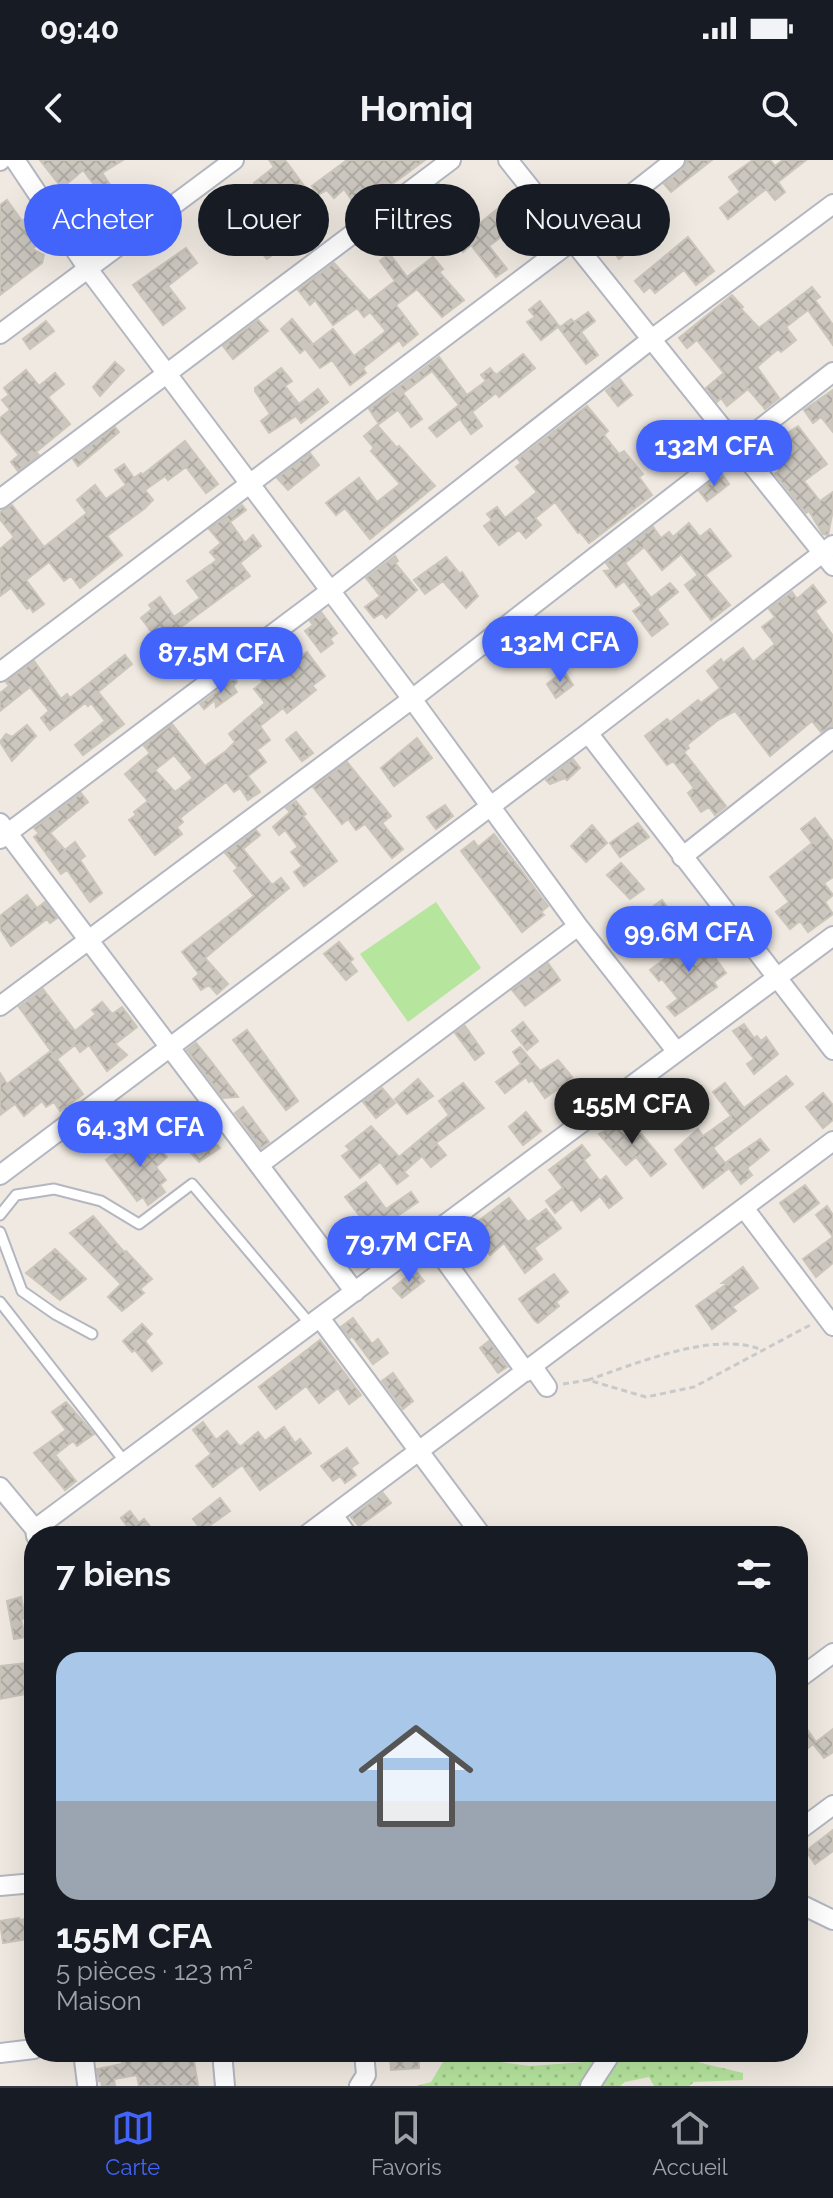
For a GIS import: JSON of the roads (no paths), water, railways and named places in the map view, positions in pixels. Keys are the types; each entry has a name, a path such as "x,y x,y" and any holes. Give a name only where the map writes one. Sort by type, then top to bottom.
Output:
{"street":[{"path":"15,160 88,269 412,699 578,926 677,1052"},
{"path":"0,334 234,160"},
{"path":"0,499 451,160"},
{"path":"508,160 527,184"},
{"path":"644,184 675,160"},
{"path":"355,1292 3,831 330,591 653,338 833,204"},
{"path":"0,672 552,256"},
{"path":"0,1175 830,555 585,256"},
{"path":"0,1006 412,699 833,372"},
{"path":"588,733 833,1050"},
{"path":"682,857 833,738"},
{"path":"259,1165 578,926"},
{"path":"45,1526 125,1462 833,936"},
{"path":"318,1526 833,1141"},
{"path":"744,1208 824,1324"},
{"path":"428,1237 529,1370 547,1387"},
{"path":"315,1321 419,1450 475,1526"},
{"path":"0,1487 31,1526"},
{"path":"333,1515 341,1526"},
{"path":"808,1672 833,1653"},
{"path":"808,1824 833,1805"},
{"path":"0,1886 24,1884"},
{"path":"808,1908 833,1920"},
{"path":"0,2053 24,2050"},
{"path":"84,2062 87,2084"},
{"path":"223,2062 225,2086"},
{"path":"359,2086 366,2075 365,2062"},
{"path":"590,2086 606,2062"}],"lane":[{"path":"0,1215 16,1195 54,1189 101,1201 139,1224 192,1184 315,1321"},
{"path":"0,1232 22,1291 92,1334"},
{"path":"0,1302 125,1462"}]}
